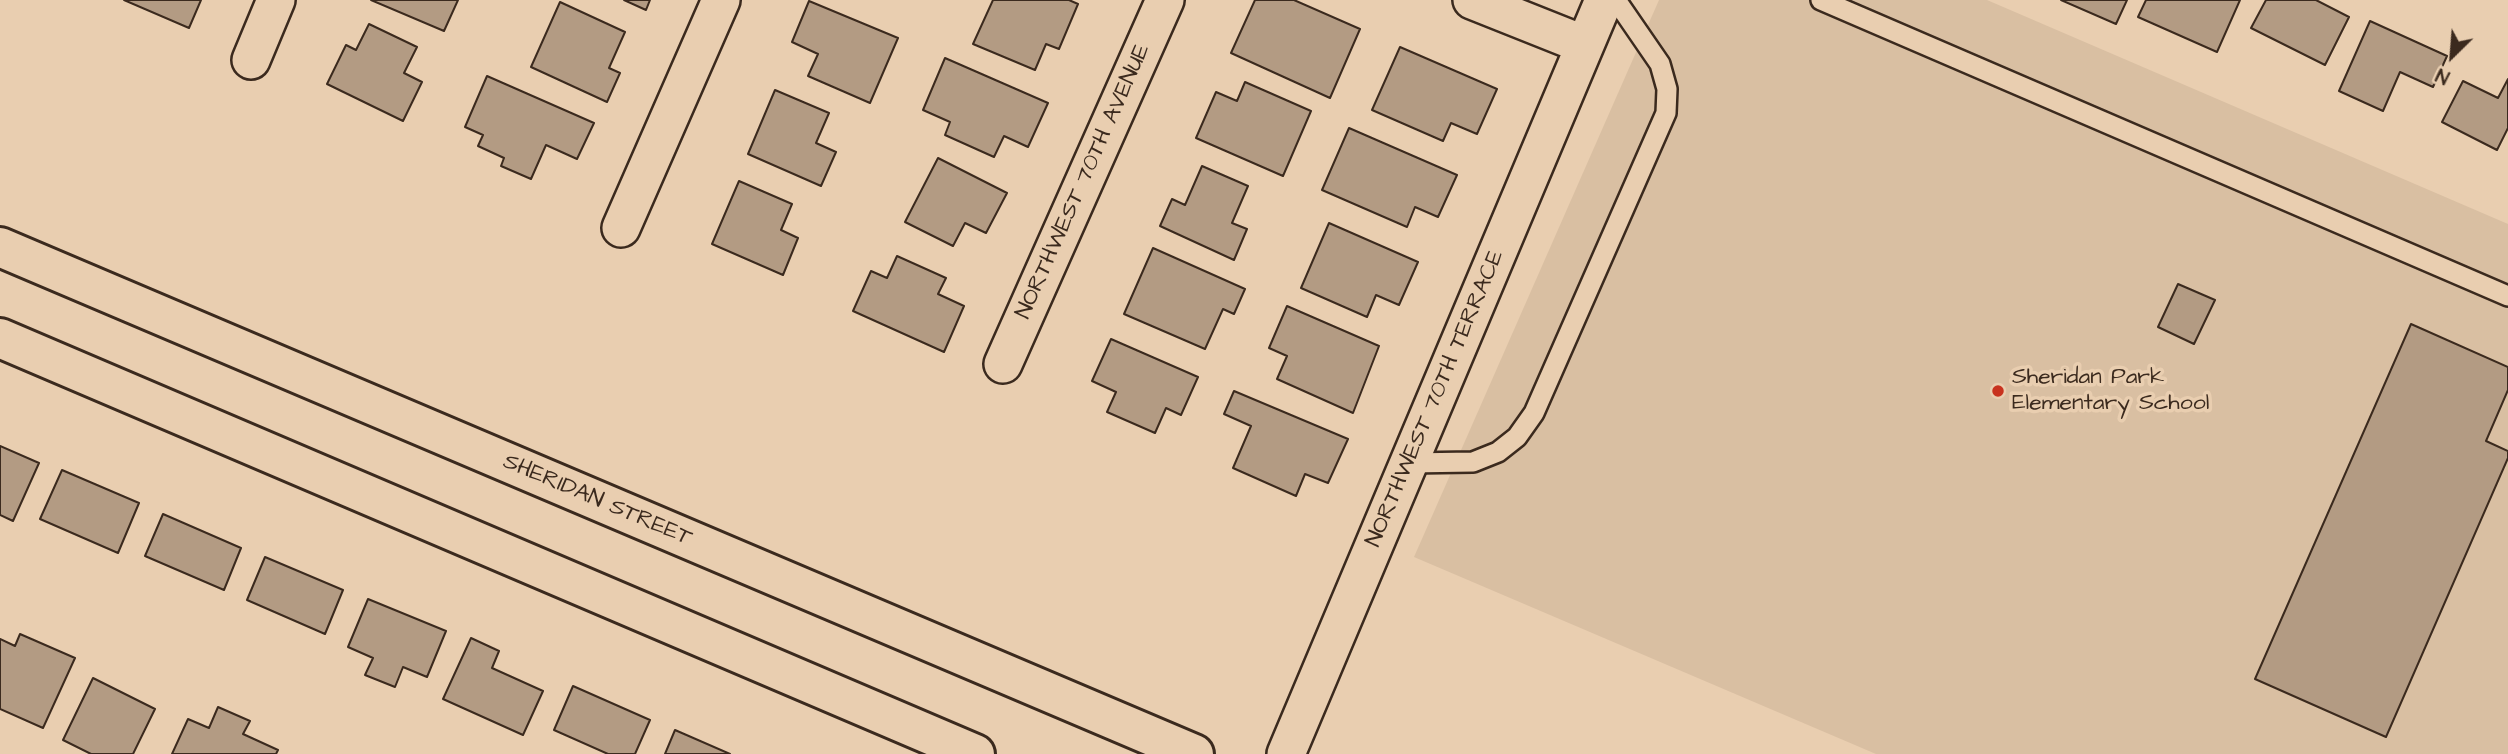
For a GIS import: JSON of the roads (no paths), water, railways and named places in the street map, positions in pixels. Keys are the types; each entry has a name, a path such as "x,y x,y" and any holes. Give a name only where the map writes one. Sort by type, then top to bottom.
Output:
{"main road":[{"name":"SHERIDAN STREET","path":"0,247 1194,754"},
{"path":"0,338 975,754"}],"street":[{"path":"251,60 276,0"},
{"path":"621,228 721,0"},
{"name":"NORTHWEST 70TH AVENUE","path":"1003,364 1165,0"},
{"path":"1472,0 1585,45"},
{"name":"NORTHWEST 70TH TERRACE","path":"1286,754 1604,0"}],"lane":[{"path":"1409,463 1473,461 1498,452 1517,437 1534,413 1666,114 1667,89 1660,64 1616,0"},
{"path":"1821,0 2508,296"}],"place":[{"name":"Sheridan Park Elementary School","path":"1998,391"}]}
